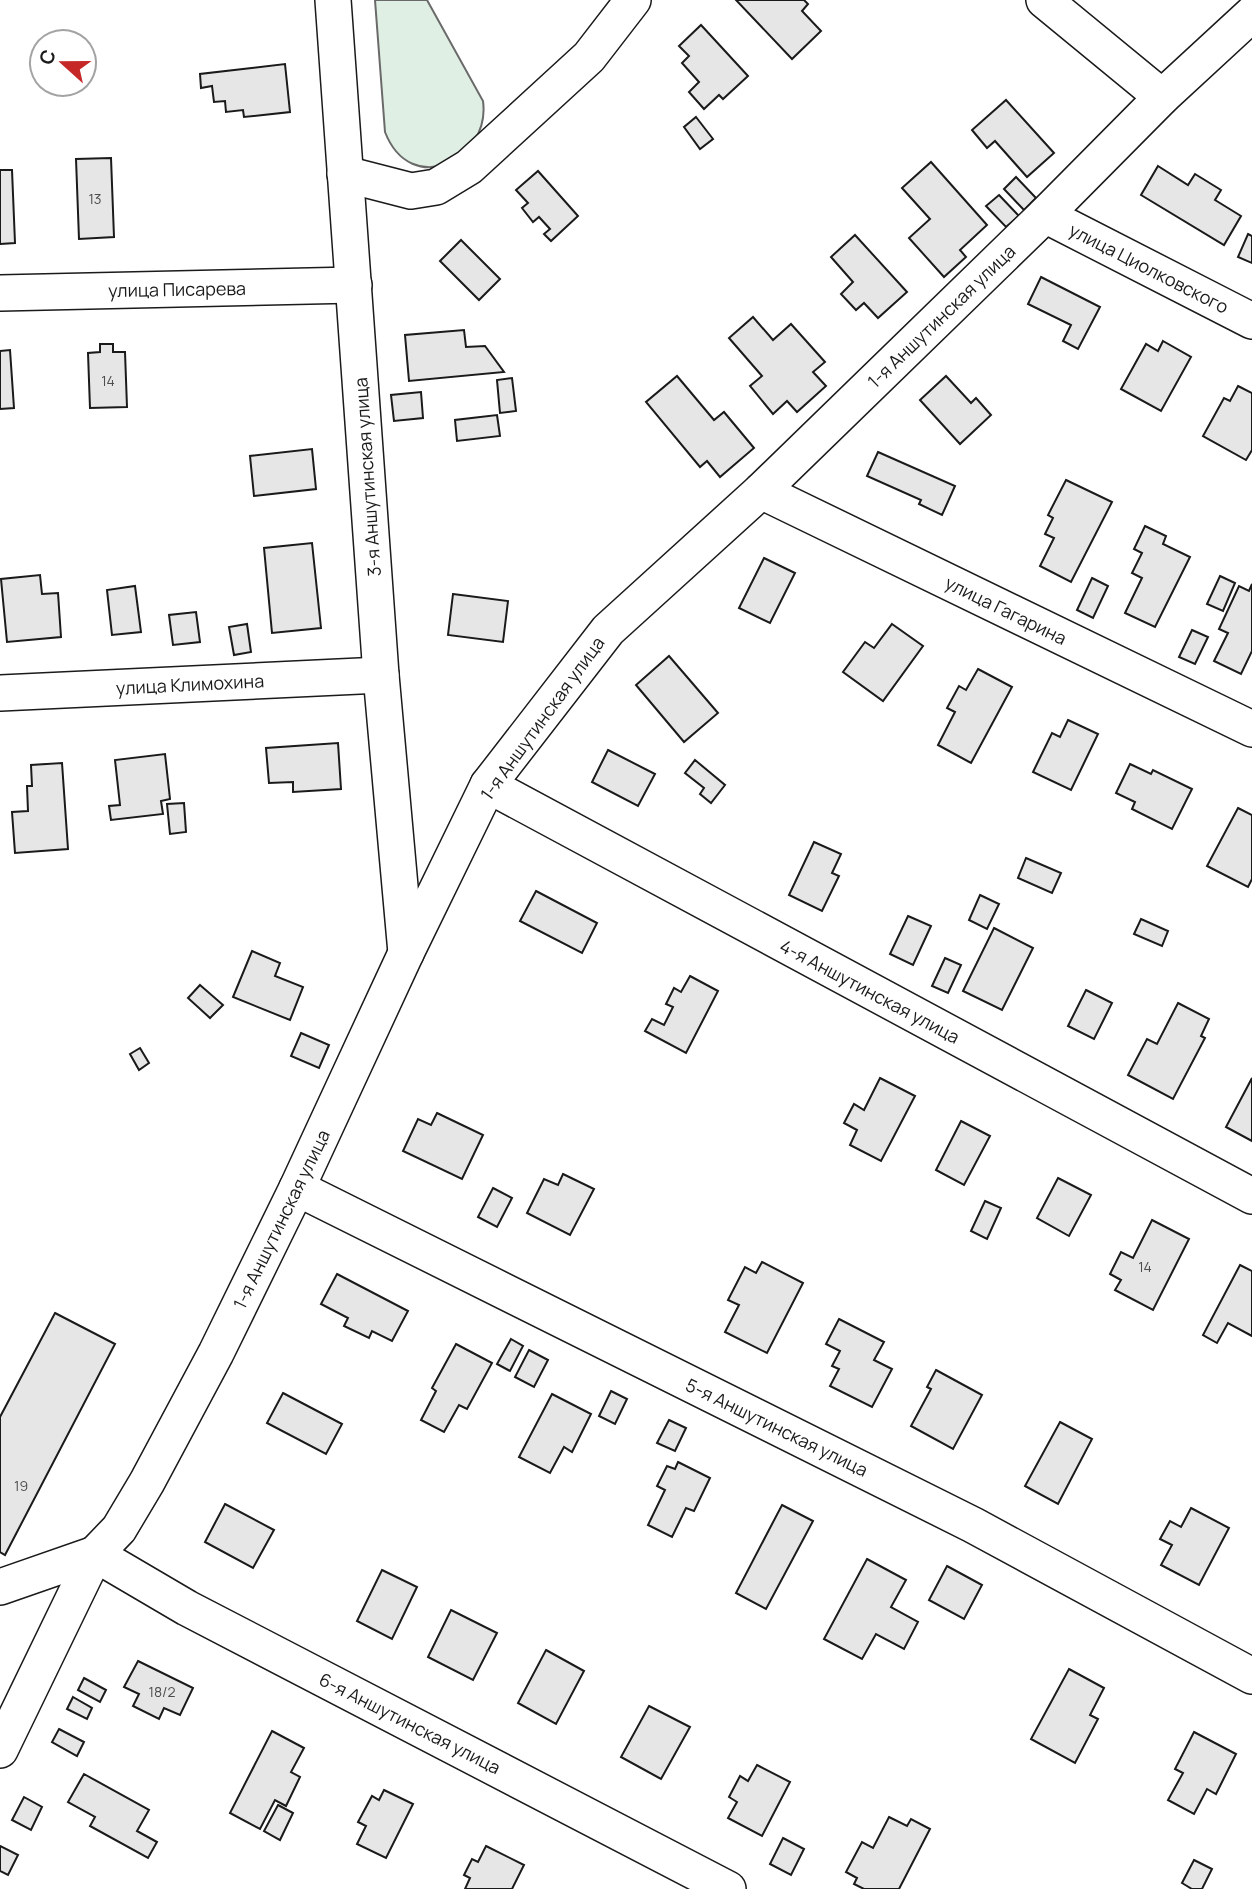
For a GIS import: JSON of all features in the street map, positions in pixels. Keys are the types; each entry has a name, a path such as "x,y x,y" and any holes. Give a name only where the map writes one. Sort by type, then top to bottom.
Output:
{"street":[{"name":"3-я Аншутинская улица","path":"333,0 380,676 406,953"},
{"path":"345,174 411,191 436,187 469,167 589,57 633,0"},
{"path":"1044,0 1162,97"},
{"name":"1-я Аншутинская улица","path":"0,1750 95,1554 119,1529 216,1353 488,785 608,630 761,491 1045,215 1162,97 1252,14"},
{"name":"улица Циолковского","path":"1045,215 1252,321"},
{"name":"улица Писарева","path":"0,293 354,285"},
{"name":"улица Гагарина","path":"761,491 1252,729"},
{"name":"улица Климохина","path":"0,693 380,676"},
{"name":"4-я Аншутинская улица","path":"488,785 1252,1196"},
{"name":"5-я Аншутинская улица","path":"297,1188 973,1525 1252,1676"},
{"path":"0,1587 95,1554"},
{"name":"6-я Аншутинская улица","path":"95,1554 187,1608 728,1889"}],"green space":[{"path":"375,0 427,0 483,101 482,122 475,140 462,154 447,164 430,167 412,164 397,152 385,132"}],"building":[{"path":"736,0 804,0 808,4 802,11 821,31 792,59"},
{"path":"701,25 748,76 723,99 719,95 704,109 689,92 699,82 682,63 689,56 679,46"},
{"path":"285,64 290,112 244,117 243,110 226,112 225,101 214,102 212,86 201,88 200,74"},
{"path":"1006,100 1054,153 1027,177 995,141 987,148 972,130"},
{"path":"696,117 713,139 700,149 684,127"},
{"path":"111,158 114,237 79,239 76,159"},
{"path":"931,162 987,225 960,250 966,257 944,277 909,238 930,219 902,188"},
{"path":"1158,166 1188,185 1195,174 1221,190 1215,200 1241,216 1224,245 1141,195"},
{"path":"0,170 12,170 15,243 0,244"},
{"path":"538,171 578,216 551,241 544,234 550,229 539,217 533,222 522,208 528,203 516,190"},
{"path":"1016,177 1036,198 1024,210 1004,189"},
{"path":"999,195 1019,216 1006,227 986,206"},
{"path":"1248,234 1252,236 1252,263 1238,257"},
{"path":"855,235 907,292 878,318 864,303 856,310 841,294 853,282 831,257"},
{"path":"461,240 500,279 479,300 440,261"},
{"path":"1041,277 1100,307 1078,349 1063,341 1071,325 1028,304"},
{"path":"753,317 773,340 791,324 825,362 813,372 826,386 797,412 787,401 773,414 750,386 762,376 729,338"},
{"path":"464,330 466,347 485,346 504,372 409,381 405,335"},
{"path":"1163,341 1191,357 1161,411 1121,389 1146,344 1158,351"},
{"path":"100,344 113,344 113,352 125,352 127,407 90,408 88,353 100,352"},
{"path":"10,350 14,408 0,409 0,351"},
{"path":"677,376 714,420 724,412 754,448 720,477 707,461 700,467 646,402"},
{"path":"946,376 971,403 976,398 991,415 960,444 920,400"},
{"path":"512,378 516,411 500,413 497,380"},
{"path":"1238,386 1252,393 1252,450 1246,460 1203,436 1224,398 1230,401"},
{"path":"421,392 423,418 394,421 391,395"},
{"path":"497,415 500,436 457,441 455,420"},
{"path":"312,449 316,489 254,496 250,456"},
{"path":"878,452 955,486 942,515 919,504 921,500 867,476"},
{"path":"1066,480 1112,502 1071,582 1040,566 1054,538 1045,534 1053,518 1048,515"},
{"path":"1145,526 1166,536 1163,544 1190,557 1155,627 1125,613 1142,578 1132,573 1142,553 1134,549"},
{"path":"312,543 321,628 272,633 264,548"},
{"path":"764,558 795,573 770,623 739,608"},
{"path":"40,575 42,594 58,593 61,637 7,642 1,579"},
{"path":"1220,576 1235,583 1223,611 1207,604"},
{"path":"1092,578 1108,586 1093,618 1077,610"},
{"path":"1252,584 1252,651 1241,674 1214,661 1228,633 1219,629 1239,586 1249,591"},
{"path":"135,586 141,632 112,635 107,590"},
{"path":"453,594 508,601 503,642 448,635"},
{"path":"196,612 200,642 173,645 169,615"},
{"path":"247,624 251,652 234,655 229,627"},
{"path":"892,624 923,646 883,701 843,672 865,642 874,648"},
{"path":"1192,630 1208,637 1195,664 1179,657"},
{"path":"669,656 718,713 684,742 636,685"},
{"path":"978,669 1012,687 971,763 938,745 955,712 947,708 959,686 966,690"},
{"path":"1068,720 1098,734 1071,790 1033,772 1052,733 1060,737"},
{"path":"338,743 341,789 293,792 293,782 269,783 266,748"},
{"path":"608,750 655,774 638,806 592,782"},
{"path":"165,754 170,799 161,801 163,814 111,820 109,806 120,805 115,760"},
{"path":"695,760 725,785 711,803 700,794 704,788 685,773"},
{"path":"62,763 68,849 15,853 12,812 28,811 27,786 32,786 31,765"},
{"path":"1130,764 1151,774 1153,770 1192,789 1172,829 1132,809 1135,802 1116,793"},
{"path":"184,803 186,832 170,834 167,804"},
{"path":"1238,808 1252,815 1252,879 1248,887 1207,866"},
{"path":"814,842 841,854 832,873 839,876 822,911 789,895"},
{"path":"1026,858 1061,873 1052,893 1018,878"},
{"path":"536,891 597,923 582,953 520,921"},
{"path":"980,895 999,904 987,929 969,920"},
{"path":"908,916 931,926 913,965 890,954"},
{"path":"1141,919 1168,931 1162,946 1134,934"},
{"path":"994,928 1033,948 1002,1010 963,991"},
{"path":"252,951 280,963 275,976 303,987 290,1020 233,997"},
{"path":"945,958 961,965 948,993 932,986"},
{"path":"690,976 718,991 686,1053 645,1031 652,1019 664,1025 673,1007 666,1004 674,988 681,992"},
{"path":"200,985 223,1005 210,1018 188,998"},
{"path":"1086,990 1112,1003 1094,1039 1068,1026"},
{"path":"1178,1003 1209,1019 1201,1036 1205,1038 1173,1099 1128,1075 1147,1039 1157,1044"},
{"path":"301,1033 329,1045 319,1068 291,1056"},
{"path":"140,1048 149,1063 139,1070 130,1054"},
{"path":"880,1078 915,1096 881,1161 850,1145 857,1130 844,1123 854,1104 864,1110"},
{"path":"1252,1078 1252,1141 1226,1127"},
{"path":"437,1113 483,1135 462,1179 403,1151 418,1119 431,1125"},
{"path":"961,1121 990,1136 964,1185 936,1170"},
{"path":"563,1174 594,1189 570,1235 527,1213 544,1179 558,1185"},
{"path":"1058,1178 1091,1195 1069,1236 1037,1218"},
{"path":"493,1188 512,1198 497,1227 478,1217"},
{"path":"985,1201 1001,1208 987,1239 971,1231"},
{"path":"1152,1220 1189,1239 1153,1310 1115,1290 1121,1280 1110,1274 1121,1252 1133,1258"},
{"path":"762,1262 803,1283 767,1353 725,1332 739,1305 728,1300 745,1267 756,1273"},
{"path":"1240,1265 1252,1271 1252,1336 1228,1323 1217,1343 1203,1335"},
{"path":"337,1274 408,1311 392,1341 372,1331 369,1338 344,1326 348,1318 321,1304"},
{"path":"55,1313 115,1344 5,1555 0,1552 0,1417"},
{"path":"839,1319 884,1342 874,1360 892,1369 872,1407 830,1386 839,1369 832,1366 840,1351 826,1344"},
{"path":"511,1339 523,1346 510,1371 497,1364"},
{"path":"456,1344 492,1363 467,1409 459,1405 444,1432 421,1420 436,1391 432,1388"},
{"path":"529,1350 548,1360 534,1387 515,1377"},
{"path":"936,1370 982,1395 953,1449 911,1426 931,1389 927,1387"},
{"path":"611,1391 627,1399 615,1424 599,1416"},
{"path":"283,1393 342,1424 326,1454 267,1423"},
{"path":"552,1394 591,1414 572,1452 564,1447 550,1473 519,1457"},
{"path":"669,1420 686,1428 675,1451 657,1443"},
{"path":"1060,1422 1092,1439 1058,1504 1025,1486"},
{"path":"678,1462 710,1478 694,1511 686,1508 672,1537 648,1525 665,1490 657,1486 667,1466 675,1469"},
{"path":"225,1504 274,1530 253,1568 205,1542"},
{"path":"782,1505 813,1521 766,1609 736,1593"},
{"path":"1191,1508 1229,1528 1199,1585 1161,1565 1172,1545 1160,1539 1170,1521 1181,1527"},
{"path":"867,1559 906,1580 891,1607 918,1622 904,1649 876,1634 862,1659 824,1639"},
{"path":"947,1566 982,1585 964,1619 929,1600"},
{"path":"382,1570 417,1587 392,1639 357,1621"},
{"path":"451,1610 497,1633 473,1680 428,1657"},
{"path":"546,1650 584,1671 556,1724 518,1703"},
{"path":"138,1661 193,1688 180,1715 164,1708 159,1719 133,1706 139,1694 124,1687"},
{"path":"1069,1669 1104,1688 1090,1715 1098,1719 1075,1763 1031,1739"},
{"path":"84,1678 106,1690 100,1702 78,1690"},
{"path":"73,1697 92,1708 87,1719 67,1709"},
{"path":"649,1706 690,1727 661,1779 621,1757"},
{"path":"59,1729 84,1742 77,1756 52,1742"},
{"path":"272,1731 304,1748 291,1772 300,1777 286,1806 275,1800 260,1829 230,1813"},
{"path":"1194,1732 1236,1754 1216,1794 1207,1789 1194,1814 1168,1800 1183,1773 1175,1769"},
{"path":"757,1765 790,1782 762,1836 728,1818 737,1802 729,1797 740,1776 748,1781"},
{"path":"84,1774 149,1810 137,1831 157,1842 148,1858 90,1826 95,1817 68,1802"},
{"path":"384,1790 413,1804 386,1858 357,1844 366,1826 358,1822 372,1796 379,1800"},
{"path":"24,1797 42,1807 31,1830 12,1820"},
{"path":"278,1805 293,1813 280,1840 264,1831"},
{"path":"889,1817 907,1826 911,1819 930,1829 899,1889 864,1889 854,1884 857,1878 846,1872 862,1842 873,1848"},
{"path":"783,1838 804,1849 791,1875 770,1864"},
{"path":"0,1846 18,1855 8,1875 0,1871"},
{"path":"486,1846 524,1865 512,1889 465,1889 470,1878 464,1875 472,1859 478,1862"},
{"path":"1194,1860 1212,1869 1202,1889 1192,1889 1182,1883"}]}
